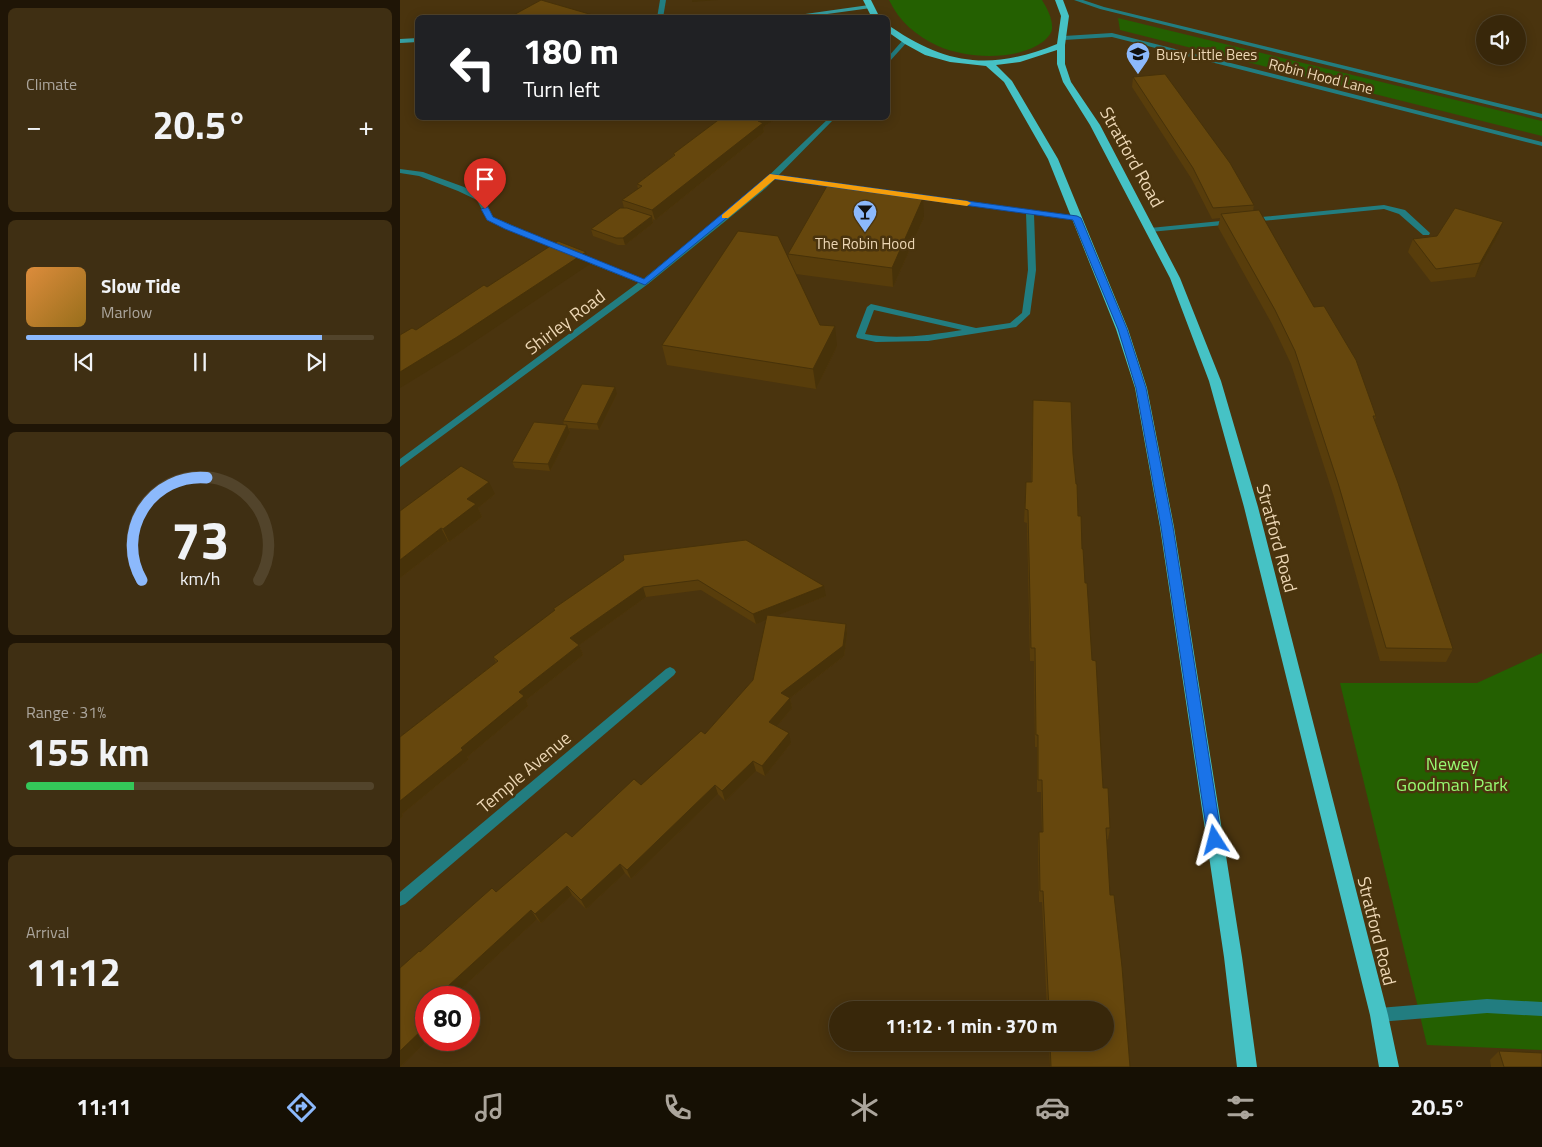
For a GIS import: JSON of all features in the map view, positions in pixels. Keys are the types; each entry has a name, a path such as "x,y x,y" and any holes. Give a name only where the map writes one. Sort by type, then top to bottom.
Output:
{"highway":[{"name":"Stratford Road","path":"1058,0 1065,16 1061,64 1067,82 1095,125 1176,278 1215,381 1253,517 1380,1015 1389,1067"},
{"path":"868,4 874,15"},
{"path":"890,30 905,41 949,60 990,64 1018,61 1045,53 1062,42"},
{"path":"990,64 1008,82 1053,159 1122,329 1141,388 1170,546 1233,957 1247,1067"}],"main road":[{"path":"799,15 868,4"},
{"path":"400,41 415,40"}],"street":[{"path":"661,15 664,0"},
{"name":"Robin Hood Lane","path":"1077,0 1102,8 1542,116"},
{"name":"Robin Hood Lane","path":"1062,42 1112,35 1542,144"},
{"path":"890,58 905,41"},
{"name":"Shirley Road","path":"400,464 645,282 773,176 830,120"},
{"path":"400,171 420,174 461,189 480,199 490,218 645,282"},
{"path":"773,176 1077,218"},
{"path":"1150,230 1384,207 1402,212 1426,233"},
{"path":"977,330 871,308 860,336 876,339 928,338 1013,325 1026,314 1032,270 1030,212"},
{"name":"Temple Avenue","path":"400,900 670,672"},
{"path":"1380,1015 1487,1006 1542,1009"}],"green space":[{"path":"889,0 1042,0 1051,18 1052,31 1044,41 1021,52 992,56 963,54 938,46 915,33 898,15"},
{"path":"1118,18 1542,121 1542,136 1120,30"},
{"name":"Newey Goodman Park","path":"1542,653 1542,1050 1427,1045 1340,683 1477,683"}],"building":[{"path":"541,0 593,15 514,15"},
{"path":"1165,74 1230,163 1254,205 1213,208 1193,168 1133,77"},
{"path":"718,120 760,120 758,121 763,123 652,210 622,200 642,186 637,184 675,155 673,154"},
{"path":"827,186 923,198 892,268 788,254"},
{"path":"620,208 627,208 652,216 623,238 616,238 591,229"},
{"path":"1455,208 1503,222 1480,263 1436,269 1413,239 1437,236"},
{"path":"1259,210 1314,307 1324,306 1356,360 1376,416 1373,416 1398,483 1453,649 1386,648 1338,483 1295,351 1275,310 1221,214"},
{"path":"738,231 778,236 820,325 835,326 813,369 662,345"},
{"path":"558,241 586,252 400,372 400,335 412,328 416,330 484,285 487,287"},
{"path":"582,384 615,387 597,424 563,421"},
{"path":"1033,400 1071,402 1078,516 1081,516 1082,549 1085,583 1087,583 1092,660 1096,661 1103,788 1108,788 1110,828 1106,828 1110,895 1114,895 1130,1067 1051,1067 1050,1051 1114,1051 1114,1001 1049,1001 1043,891 1040,891 1039,832 1043,832 1042,780 1038,780 1035,648 1031,648 1028,510 1025,509 1026,482 1032,482"},
{"path":"534,422 567,425 548,464 512,462"},
{"path":"461,466 489,482 467,499 476,504 400,560 400,511"},
{"path":"746,540 824,586 753,614 698,580 643,587 570,638 579,645 519,692 524,696 461,748 463,750 400,801 400,737 498,661 493,657 555,610 553,609 624,560 623,555"},
{"path":"767,615 846,624 843,646 781,693 790,698 769,722 789,733 762,766 753,761 722,791 715,785 627,870 620,864 581,900 567,886 535,914 531,910 448,986 415,986 415,1037 400,1051 400,968 492,888 496,892 566,832 572,837 634,779 641,785 701,731 705,734 753,680"},
{"path":"1499,1051 1542,1053 1542,1067 1504,1067"}],"slow traffic":[{"path":"725,217 773,176 967,203"}],"place":[{"name":"Busy Little Bees","path":"1138,75"},
{"name":"The Robin Hood","path":"865,233"}],"route":[{"path":"485,209 490,218 508,227 645,282 773,176 1077,218 1122,329 1141,388 1167,527 1215,840"}]}
